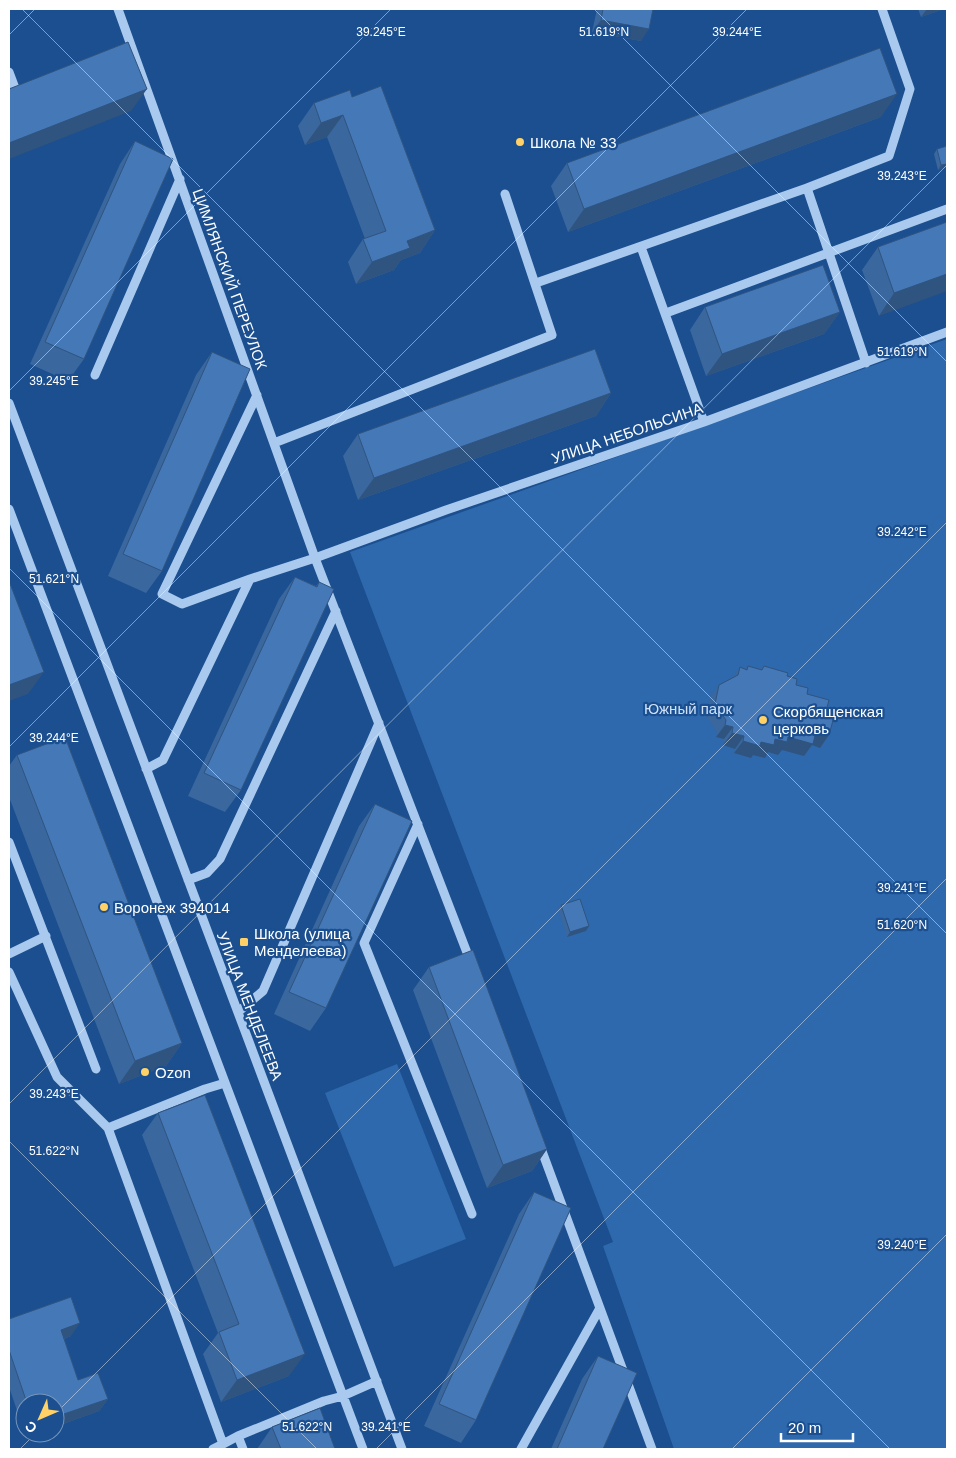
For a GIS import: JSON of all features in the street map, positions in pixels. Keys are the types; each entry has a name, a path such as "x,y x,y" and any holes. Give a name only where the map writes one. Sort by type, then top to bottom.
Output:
{"street":[{"name":"ЦИМЛЯНСКИЙ ПЕРЕУЛОК","path":"118,9 126,43 180,179 315,558 474,971"},
{"path":"536,283 807,188 889,156 910,89 882,9"},
{"path":"9,72 16,88"},
{"path":"95,375 180,179"},
{"path":"807,188 866,363"},
{"path":"274,443 552,334 505,194"},
{"path":"666,313 947,209"},
{"path":"641,247 704,422"},
{"name":"УЛИЦА НЕБОЛЬСИНА","path":"257,395 162,594 182,604 446,510 704,422 947,332"},
{"name":"УЛИЦА МЕНДЕЛЕЕВА","path":"9,403 402,1449"},
{"path":"9,509 363,1449"},
{"path":"146,769 163,760 250,579"},
{"path":"188,880 207,873 220,859 336,611"},
{"path":"238,1012 263,991 378,723"},
{"path":"418,824 364,943 472,1214"},
{"path":"9,842 96,1069"},
{"path":"9,954 46,936"},
{"path":"9,972 57,1077 108,1128 223,1444"},
{"path":"108,1128 205,1089 225,1083"},
{"path":"536,1136 652,1449"},
{"path":"521,1449 600,1308"},
{"path":"213,1449 238,1436 377,1382"},
{"path":"238,1436 243,1449"}],"green space":[{"name":"Южный парк","path":"947,339 947,1449 674,1449 603,1246 613,1242 350,552"},
{"path":"397,1064 466,1239 394,1267 325,1093"}],"building":[{"path":"603,9 653,9 649,29 601,20"},
{"path":"128,42 147,89 9,143 9,89"},
{"path":"880,48 897,94 584,209 567,163"},
{"path":"381,86 435,230 407,241 410,248 372,262 363,239 386,231 343,115 321,123 314,103 350,90 352,97"},
{"path":"135,141 173,159 84,359 45,342"},
{"path":"947,146 947,164 941,165 937,149"},
{"path":"947,222 947,274 894,293 878,247"},
{"path":"823,265 840,312 722,354 705,307"},
{"path":"595,349 611,393 374,478 358,434"},
{"path":"212,352 250,369 162,571 123,554"},
{"path":"295,577 317,587 319,582 334,589 241,790 204,773"},
{"path":"9,581 44,672 9,685"},
{"name":"Скорбященская церковь","path":"748,666 762,670 764,666 788,673 787,676 797,679 796,685 808,688 807,694 829,700 826,711 835,713 829,735 816,732 813,744 788,737 787,742 775,739 774,745 761,742 760,746 743,741 744,736 732,733 733,727 725,725 726,720 715,704 719,685 738,675 740,667 747,670"},
{"path":"65,737 182,1043 135,1061 17,755"},
{"path":"375,804 412,821 326,1008 289,992"},
{"path":"580,899 589,926 570,932 561,905"},
{"path":"473,950 547,1149 503,1165 429,967"},
{"path":"205,1095 305,1354 237,1380 219,1332 239,1324 158,1113"},
{"path":"534,1192 571,1208 476,1420 439,1404"},
{"path":"71,1297 80,1323 61,1330 78,1380 98,1373 108,1399 65,1414 65,1393 24,1393 9,1350 9,1319"},
{"path":"598,1356 637,1373 603,1449 557,1449"},
{"path":"320,1408 335,1449 281,1449 272,1427"}],"place":[{"name":"Школа № 33","path":"520,142"},
{"name":"Скорбященская церковь","path":"763,720"},
{"name":"Воронеж 394014","path":"104,907"},
{"name":"Школа (улица Менделеева)","path":"244,942"},
{"name":"Ozon","path":"145,1072"}]}
